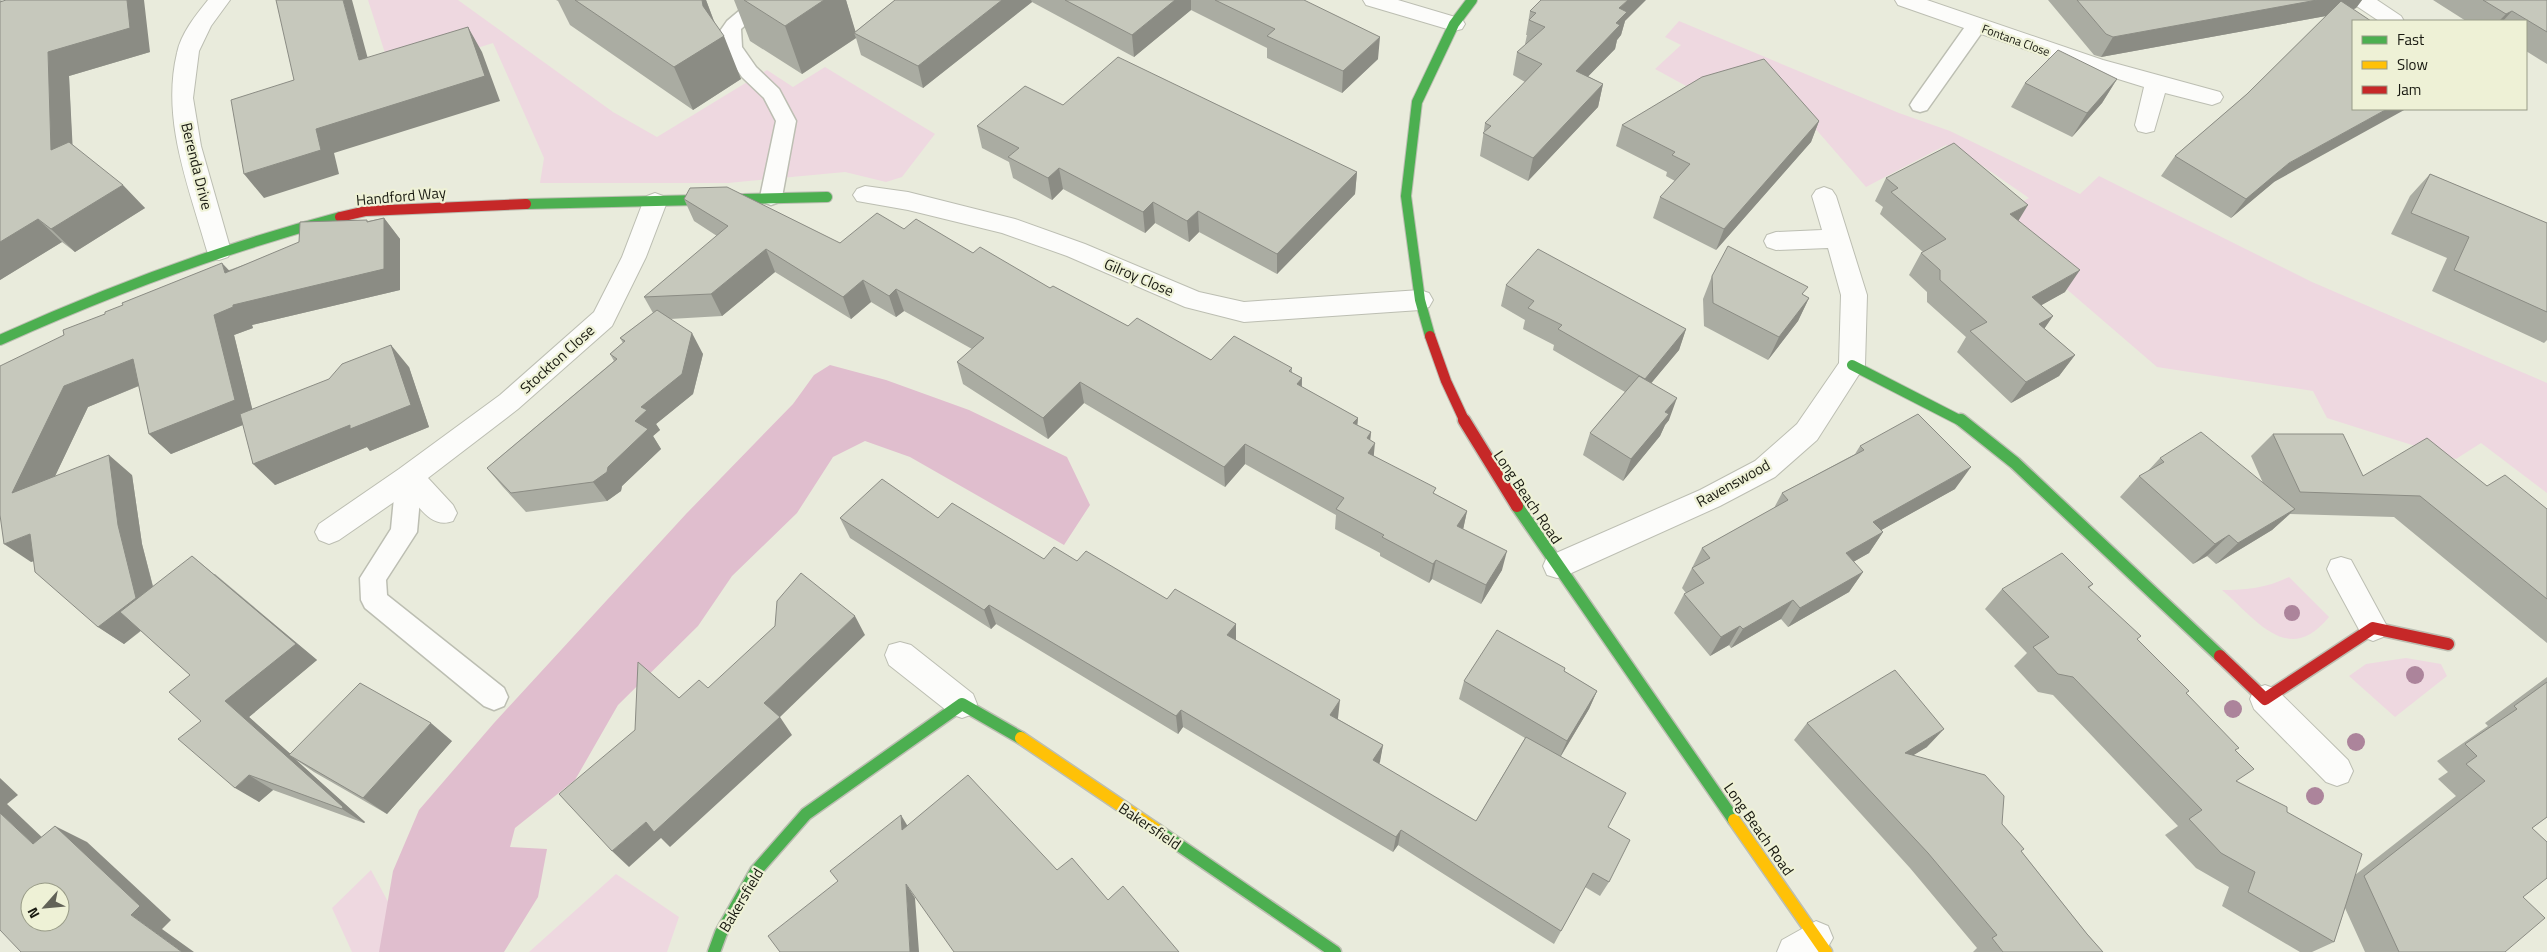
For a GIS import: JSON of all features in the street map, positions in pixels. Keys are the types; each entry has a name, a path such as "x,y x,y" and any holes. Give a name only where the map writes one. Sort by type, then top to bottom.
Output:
{"street":[{"name":"Berenda Drive","path":"219,0 201,24 188,51 182,98 189,146 219,251"},
{"path":"1374,0 1454,24"},
{"name":"Long Beach Road","path":"1472,0 1454,24 1417,102 1406,196 1420,300 1438,366 1481,453 1812,947"},
{"name":"Fontana Close","path":"1906,0 2070,59 2156,84 2212,97"},
{"path":"2375,3 2392,20"},
{"path":"2146,125 2156,84"},
{"name":"Gilroy Close","path":"865,195 908,202 1006,225 1076,250 1194,300 1244,312 1328,308 1420,300"},
{"path":"1824,196 1854,295 1852,366 1960,420 2015,463 2265,699 2337,771"},
{"name":"Handford Way","path":"0,340 65,310 219,251 272,234 366,211 472,205 827,197"},
{"name":"Stockton Close","path":"329,532 409,478 509,402 603,319 634,257 655,202"},
{"path":"1776,241 1836,239"},
{"name":"Ravenswood","path":"1557,566 1710,498 1765,469 1807,432 1852,366"},
{"path":"409,478 444,513"},
{"path":"2341,569 2372,628"},
{"path":"2265,699 2372,628 2448,644"},
{"name":"Bakersfield","path":"900,656 962,704 1028,742 1335,952"},
{"name":"Bakersfield","path":"714,952 721,933 756,871 806,814 962,704"}],"lane":[{"path":"764,0 734,25 730,31 732,48 749,72 772,94 786,121 771,197"},
{"path":"1920,105 1976,26"},
{"path":"409,478 404,532 374,578 374,600 494,697"}],"shaded area":[{"path":"368,0 458,0 613,112 657,137 767,70 793,87 825,67 935,134 902,177 886,182 845,172 728,183 540,183 544,158 493,43 392,75"},
{"path":"1679,21 1899,113 1950,131 2080,194 2099,176 2312,282 2547,383 2547,493 2481,443 2456,459 2327,418 2313,391 2157,367 2056,280 2076,268 2003,213 2029,198 1971,158 1946,145 1866,187 1768,74 1699,93 1655,69 1681,45 1665,37"},
{"path":"830,365 886,380 969,410 1067,457 1090,505 1064,545 910,457 865,441 833,457 797,513 732,576 698,626 618,705 575,780 515,828 510,847 547,849 538,897 504,952 379,952 393,871 419,810 494,723 686,514 793,404 814,375"},
{"path":"2289,577 2329,617 2314,631 2300,638 2286,638 2273,634 2260,625 2222,590 2257,588"},
{"path":"2406,658 2441,664 2447,676 2395,717 2349,676 2366,664"},
{"path":"371,870 415,952 352,952 332,908"},
{"path":"616,874 679,917 667,952 529,952"}],"building":[{"path":"6,0 127,0 130,28 48,52 51,150 69,142 123,185 51,229 38,219 0,242 0,2"},
{"path":"276,0 343,0 359,60 468,27 485,76 316,129 321,150 244,174 231,100 294,80"},
{"path":"575,0 702,0 703,6 724,36 674,67"},
{"path":"744,0 824,0 785,26"},
{"path":"895,0 1002,0 918,66 854,33"},
{"path":"1065,0 1175,0 1132,35"},
{"path":"1215,0 1304,0 1380,37 1343,71 1267,36 1275,29"},
{"path":"1541,0 1628,0 1619,8 1627,12 1616,23 1620,25 1576,71 1603,84 1533,158 1483,133 1491,126 1485,123 1542,64 1517,52 1545,27 1529,20 1536,13 1530,11"},
{"path":"2077,0 2317,0 2113,37 2106,34"},
{"path":"2483,0 2547,0 2547,32 2512,11 2506,14"},
{"path":"2341,1 2370,20 2352,20 2352,110 2385,110 2289,163 2246,199 2175,156 2247,94"},
{"path":"2058,50 2117,79 2087,113 2025,83"},
{"path":"1118,57 1357,172 1277,254 1198,211 1187,221 1153,202 1143,212 1059,168 1048,178 1008,157 1019,148 977,126 1025,86 1063,105"},
{"path":"1764,59 1819,121 1724,229 1660,197 1690,164 1672,155 1675,152 1622,125 1702,77"},
{"path":"1954,143 2028,205 2010,214 2080,270 2032,297 2053,316 2039,324 2075,355 2026,382 1970,331 1987,322 1940,280 1940,270 1921,253 1946,239 1891,192 1898,188 1886,178"},
{"path":"2430,174 2547,223 2547,312 2454,270 2469,237 2411,213"},
{"path":"727,187 840,243 877,213 904,229 916,219 973,253 980,247 1050,288 1053,286 1128,326 1137,318 1211,360 1234,336 1292,368 1289,371 1302,378 1297,384 1358,418 1353,423 1371,432 1367,438 1375,443 1368,453 1436,488 1433,493 1467,511 1457,526 1507,551 1486,585 1436,560 1433,564 1382,537 1384,535 1336,509 1344,498 1245,444 1224,467 1080,382 1043,418 957,362 984,338 896,289 889,296 863,280 843,297 766,249 711,294 644,297 728,226 684,199 690,188"},
{"path":"384,218 384,269 233,305 233,307 214,315 235,400 149,434 133,359 64,386 12,493 109,455 118,525 136,598 98,627 35,572 30,534 4,544 0,515 0,366 64,335 63,330 105,314 105,312 123,305 122,303 222,263 225,273 299,242 300,222 367,220 367,222"},
{"path":"1728,246 1808,287 1802,294 1809,298 1779,337 1713,303 1712,276"},
{"path":"1538,249 1686,329 1645,379 1558,329 1562,325 1528,308 1534,301 1506,285"},
{"path":"657,310 692,333 682,374 641,407 647,410 635,421 648,429 608,467 607,472 593,482 511,493 487,468 617,359 610,354 625,341 620,338"},
{"path":"391,345 411,405 350,429 350,425 253,464 240,414 329,379 342,364"},
{"path":"1639,376 1677,398 1665,412 1669,414 1631,459 1590,433"},
{"path":"1918,414 1971,467 1873,522 1883,532 1846,553 1863,572 1800,608 1793,600 1743,629 1740,626 1721,637 1684,594 1704,583 1692,568 1710,558 1702,548 1788,500 1782,493 1864,450 1860,446"},
{"path":"2201,432 2295,509 2238,543 2229,535 2215,544 2139,476 2164,462 2160,458"},
{"path":"2273,434 2343,434 2363,476 2427,438 2487,486 2505,475 2547,509 2547,599 2420,496 2300,492"},
{"path":"882,479 938,518 952,503 1044,559 1054,547 1077,561 1086,551 1167,599 1175,589 1236,624 1227,635 1340,700 1330,715 1383,745 1373,760 1476,821 1526,737 1626,793 1608,827 1630,840 1609,882 1593,873 1561,931 1401,830 1396,837 1181,710 1176,716 989,605 984,610 840,518"},
{"path":"2062,553 2093,584 2088,587 2141,636 2137,639 2189,691 2186,693 2239,748 2235,750 2254,769 2236,781 2287,807 2287,812 2362,854 2334,942 2248,892 2255,872 2221,853 2189,819 2202,810 2073,677 2058,674 2033,647 2049,637 2002,589"},
{"path":"192,556 296,644 225,701 343,807 342,809 249,775 235,788 178,739 201,721 169,692 190,675 120,612"},
{"path":"801,573 855,616 764,703 780,717 654,832 646,822 612,851 559,794 635,730 638,662 679,698 699,680 708,688 775,626 777,601"},
{"path":"1497,630 1565,668 1564,671 1597,691 1567,741 1464,681"},
{"path":"1895,670 1944,729 1905,753 1985,775 2004,796 2002,824 2024,849 2021,851 2103,952 2003,952 1992,938 1997,935 1928,853 1807,723"},
{"path":"2547,682 2547,817 2532,828 2547,842 2547,878 2523,897 2545,918 2505,952 2399,952 2364,876 2485,781 2466,764 2477,756 2465,744 2517,709 2514,706"},
{"path":"360,683 431,723 363,798 289,755"},
{"path":"968,775 1057,870 1072,858 1108,900 1123,886 1179,952 954,952 906,884 910,952 780,952 768,936 838,881 830,871 901,815 902,830"},
{"path":"0,813 33,844 55,826 140,906 131,915 182,952 21,952 0,930"}],"traffic: fast":[{"path":"1430,336 1420,300 1406,196 1417,102 1454,24 1472,0"},
{"path":"526,204 827,197"},
{"path":"0,340 83,303 167,270 253,241 340,217"},
{"path":"1852,365 1961,420 2015,463 2220,656"},
{"path":"1517,506 1734,820"},
{"path":"714,952 721,933 756,871 806,814 962,704 1021,738"},
{"path":"1157,830 1335,952"}],"traffic: slow":[{"path":"1021,738 1157,830"},
{"path":"1734,820 1826,952"}],"traffic: jam":[{"path":"340,217 366,211 526,204"},
{"path":"1430,336 1437,359 1466,424 1517,506"},
{"path":"2220,656 2265,699 2373,628 2448,644"}]}
